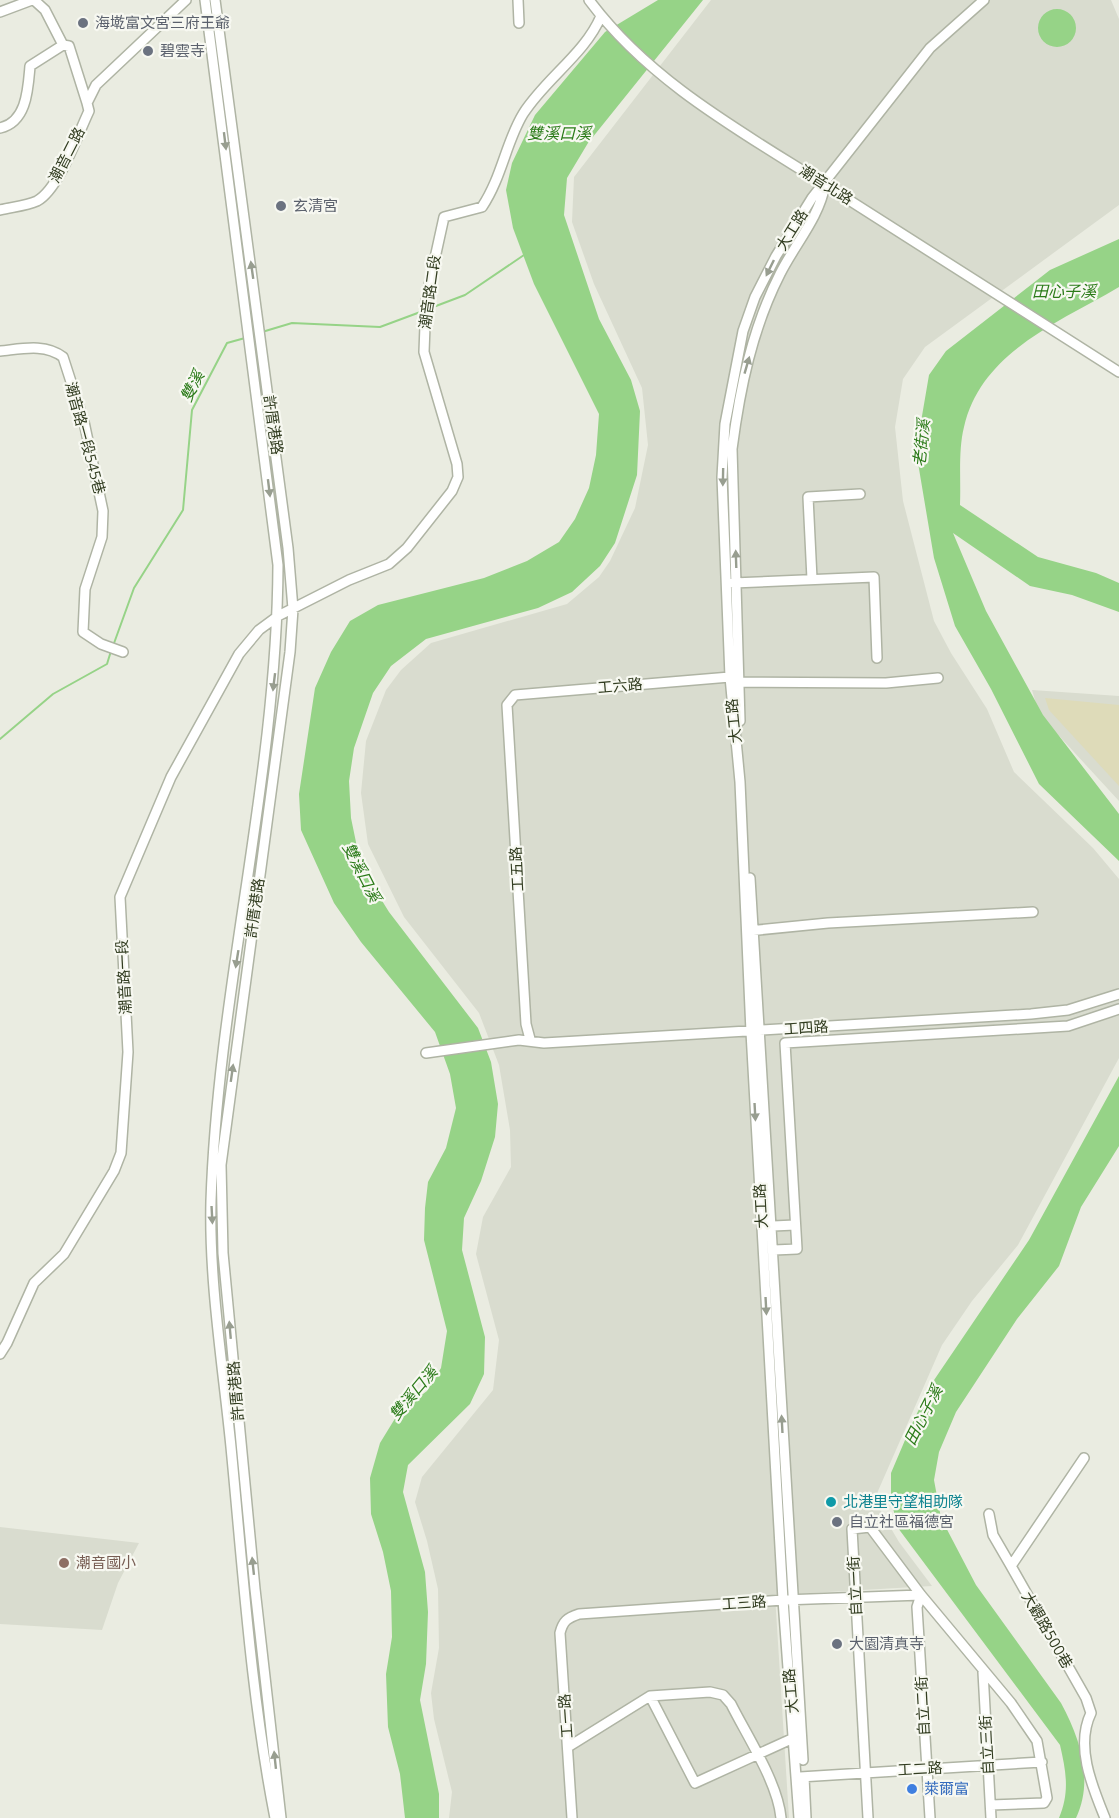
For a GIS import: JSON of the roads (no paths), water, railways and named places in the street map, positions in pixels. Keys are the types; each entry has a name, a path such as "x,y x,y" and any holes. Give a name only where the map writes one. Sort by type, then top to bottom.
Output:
{"street":[{"path":"0,12 33,0 45,10 63,45"},
{"name":"潮音二路","path":"0,210 35,202 45,195 55,182 89,111 87,103 96,85 186,0"},
{"name":"許厝港路","path":"205,0 290,652 211,1203 215,1279 281,1818"},
{"name":"許厝港路","path":"215,0 288,548 285,612 261,796 229,1011 220,1143"},
{"path":"518,0 519,23"},
{"path":"589,0 601,16"},
{"path":"596,0 601,16"},
{"name":"大工路","path":"806,1818 787,1600 734,680 731,583 722,477 725,424 743,331 755,297 776,256 812,198 825,185 930,48 984,0"},
{"name":"潮音北路","path":"601,16 659,74 727,123 1119,372"},
{"name":"潮音路二段","path":"285,612 349,580 389,564 407,548 452,491 458,477 457,464 424,352 423,332 426,299 444,217 482,207 499,178 522,116 546,84 594,32 601,16"},
{"path":"0,128 9,126 19,116 27,97 30,66 63,45 69,46 87,103"},
{"name":"潮音路一段545巷","path":"0,351 36,348 55,351 63,357 84,422 103,511 102,537 85,589 83,632 116,650"},
{"path":"812,579 808,496 860,494"},
{"path":"731,583 874,577 877,658"},
{"name":"潮音路一段","path":"0,1354 34,1283 64,1254 114,1171 121,1153 128,1052 120,897 125,881 171,777 239,654 259,630 285,612"},
{"name":"工六路","path":"510,698 515,694 734,680 886,683 938,678"},
{"name":"工五路","path":"510,698 507,705 526,1024 530,1039"},
{"path":"749,930 828,923 1033,912"},
{"name":"工四路","path":"429,1053 530,1039 544,1043 1068,1010 1119,994"},
{"path":"774,1250 796,1250 785,1043 1068,1026 1119,1009"},
{"name":"大工路","path":"755,1031 774,1250 787,1600"},
{"path":"772,1226 795,1225"},
{"path":"1011,1566 1084,1458"},
{"name":"許厝港路","path":"240,1486 265,1769 275,1818"},
{"name":"大觀路500巷","path":"989,1514 993,1535 1086,1698 1090,1713 1083,1729 1084,1745 1094,1790 1105,1818"},
{"name":"自立一街","path":"868,1818 852,1529 870,1527 921,1595"},
{"path":"921,1595 1011,1703 1037,1741 1047,1798 1044,1803 991,1805"},
{"name":"工三路","path":"569,1618 579,1614 787,1600 921,1595"},
{"name":"自立二街","path":"921,1595 917,1607 930,1818"},
{"name":"工一路","path":"569,1618 563,1623 560,1633 572,1818"},
{"name":"自立三街","path":"983,1672 991,1818"},
{"path":"568,1747 650,1696 710,1692 723,1695 731,1704 756,1754 780,1807 781,1818"},
{"path":"650,1696 695,1783 798,1736"},
{"name":"工二路","path":"801,1777 1042,1762"},
{"name":"大工路","path":"800,1818 801,1777"}],"water":[{"name":"雙溪口溪","path":"658,0 703,0 588,143 567,178 564,215 599,319 631,380 640,411 637,475 615,543 600,566 572,592 538,608 426,639 391,666 373,693 354,748 349,781 351,818 357,847 371,883 389,912 478,1028 491,1062 498,1104 495,1137 481,1181 464,1218 462,1250 485,1337 484,1374 470,1404 408,1465 403,1492 425,1572 428,1612 426,1664 420,1700 439,1794 439,1818 405,1818 400,1774 388,1727 386,1674 392,1637 391,1591 383,1552 371,1514 370,1478 380,1443 399,1412 427,1391 441,1368 447,1331 424,1240 425,1208 428,1182 446,1148 456,1108 450,1074 435,1032 361,942 334,903 301,830 299,794 315,688 331,652 350,621 378,605 484,578 527,561 559,542 575,519 589,488 596,455 599,414 534,284 513,228 506,190 512,163 535,115 605,32"},
{"path":"1057,9 1070,15 1076,28 1070,41 1057,47 1044,41 1038,28 1044,15"},
{"path":"1119,239 1119,287 1025,342 1004,359 987,379 973,401 962,436 960,505 1038,557 1096,573 1119,583 1119,612 1072,595 1030,586 953,533 986,611 1043,715 1119,814 1119,861 1039,784 991,689 955,626 934,558 916,451 929,375 946,351 1050,270"},
{"name":"田心子溪","path":"1119,1076 1119,1146 1081,1207 1059,1266 1017,1319 956,1412 939,1452 934,1480 941,1518 976,1585 1061,1703 1074,1730 1082,1759 1084,1789 1076,1818 1059,1818 1066,1790 1060,1745 898,1528 891,1500 891,1473 930,1386 1029,1240"}],"waterway":[{"name":"雙溪","path":"428,309 465,295 524,255"},
{"name":"雙溪","path":"262,332 292,323 380,327 423,311"},
{"name":"雙溪","path":"113,646 134,588 183,510 192,410 227,343 245,338"},
{"name":"雙溪","path":"0,739 53,694 107,664 111,651"}],"place":[{"name":"海墘富文宮三府王爺","path":"83,23"},
{"name":"碧雲寺","path":"148,51"},
{"name":"玄清宮","path":"281,206"},
{"name":"北港里守望相助隊","path":"831,1502"},
{"name":"自立社區福德宮","path":"837,1522"},
{"name":"潮音國小","path":"64,1563"},
{"name":"大園清真寺","path":"837,1644"},
{"name":"萊爾富","path":"912,1789"}],"water label":[{"name":"老街溪","path":"921,443"}]}
